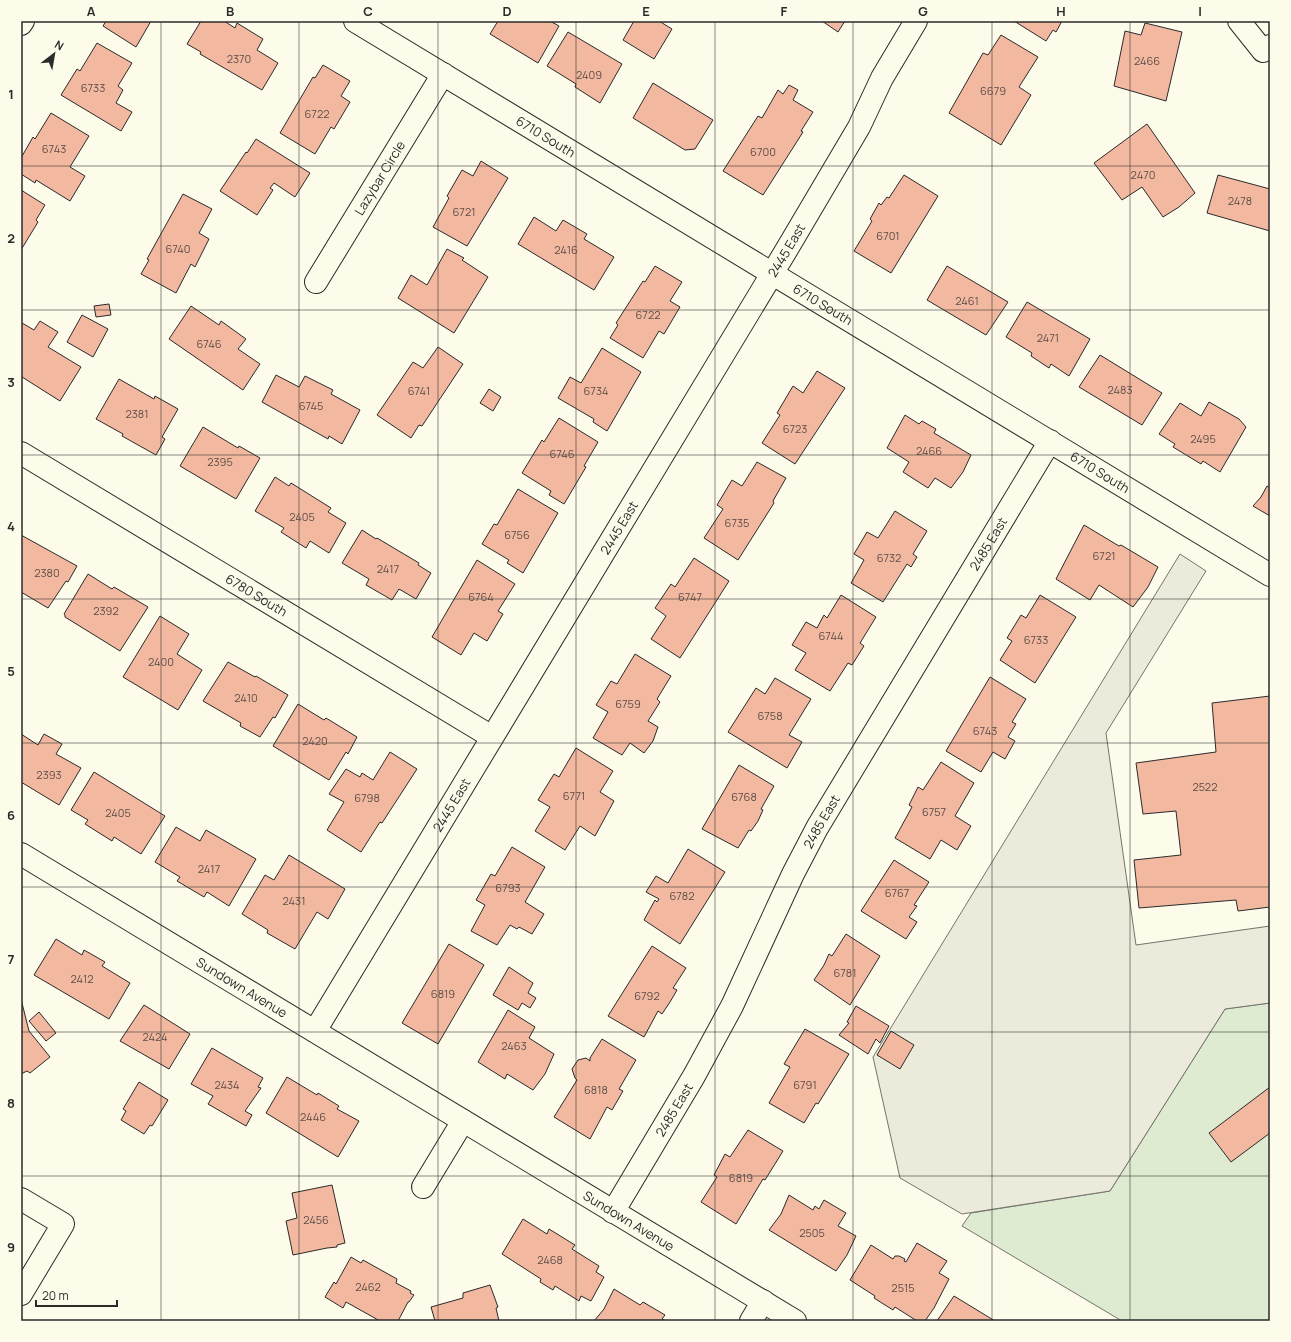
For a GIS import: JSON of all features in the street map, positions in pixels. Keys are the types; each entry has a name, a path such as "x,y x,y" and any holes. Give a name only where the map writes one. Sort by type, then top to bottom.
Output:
{"street":[{"name":"6710 South","path":"355,21 1270,574"},
{"name":"2445 East","path":"315,1031 859,127 882,78 916,21"},
{"path":"1239,21 1267,49"},
{"name":"Lazybar Circle","path":"316,282 443,74"},
{"name":"2485 East","path":"613,1212 694,1076 732,1006 793,874 817,828 1050,442"},
{"name":"6780 South","path":"21,453 492,737"},
{"name":"Sundown Avenue","path":"21,854 795,1321"},
{"path":"424,1187 463,1121"},
{"path":"21,1199 63,1224 21,1294"},
{"path":"751,1321 763,1302"}],"green space":[{"path":"1270,1003 1270,1321 1122,1321 962,1226 971,1213 1110,1191 1225,1009"}],"shaded area":[{"path":"1180,554 1206,571 1106,733 1136,945 1270,926 1270,1003 1225,1009 1110,1191 962,1214 900,1178 873,1057"}],"building":[{"path":"106,21 151,21 136,47 103,26"},
{"path":"201,21 224,21 235,28 237,23 263,39 257,50 278,63 262,90 200,54 201,52 187,44"},
{"path":"498,21 550,21 559,26 538,63 490,34"},
{"path":"634,21 659,21 672,29 654,59 623,40"},
{"path":"822,21 845,21 838,32"},
{"path":"1014,21 1062,21 1056,32 1053,30 1046,41"},
{"path":"1145,23 1182,32 1166,101 1114,86 1125,31 1141,35"},
{"path":"568,32 622,64 600,103 575,87 576,84 547,66"},
{"path":"1001,35 1038,57 1019,87 1031,95 1001,145 949,113 983,53 988,55"},
{"path":"97,43 132,63 118,86 123,90 116,103 132,112 121,131 61,95 77,69 80,71"},
{"path":"323,65 350,81 341,96 350,102 334,129 331,127 315,154 280,133 313,77 315,78"},
{"path":"653,83 713,120 695,149 685,150 633,118"},
{"path":"789,85 798,90 793,100 813,112 801,131 803,132 763,195 723,171 758,116 762,118 778,90 783,94"},
{"path":"51,113 89,136 70,167 85,176 70,201 36,180 35,183 21,174 21,158 33,137 35,139"},
{"path":"1147,124 1195,193 1179,207 1163,217 1142,187 1122,200 1094,163"},
{"path":"256,139 310,173 295,197 274,183 270,188 273,190 257,215 220,191"},
{"path":"481,161 508,178 467,246 433,227 449,198 447,196 462,170 473,176"},
{"path":"904,175 938,196 891,273 854,251 872,221 870,219 879,203 881,205 887,197 889,198"},
{"path":"1218,175 1270,189 1270,231 1207,213"},
{"path":"21,190 45,205 36,220 38,222 21,250"},
{"path":"183,194 212,209 199,233 209,239 195,267 191,264 176,293 141,274 149,260 147,259"},
{"path":"534,217 556,231 563,220 587,234 584,239 614,257 594,290 518,244"},
{"path":"447,249 464,258 462,260 488,277 454,333 398,298 411,275 427,285"},
{"path":"655,266 682,282 670,301 680,307 664,334 659,331 643,358 610,338 618,325 616,323 643,281 645,282"},
{"path":"947,266 1008,302 986,335 927,300"},
{"path":"1027,302 1090,339 1069,376 1051,364 1049,368 1031,356 1032,353 1006,337"},
{"path":"109,304 111,315 96,317 94,306"},
{"path":"191,306 219,325 221,321 246,339 238,349 260,364 243,390 169,339"},
{"path":"82,315 108,329 93,357 67,342"},
{"path":"40,321 58,332 48,347 81,367 60,401 22,377 21,379 21,324 22,323 34,330"},
{"path":"438,347 463,364 422,426 419,425 411,438 377,415 413,362 423,368"},
{"path":"602,348 641,372 607,431 593,422 594,419 558,398 570,377 581,383"},
{"path":"1100,355 1162,393 1142,425 1079,387"},
{"path":"817,371 845,388 795,464 762,443 780,415 777,413 793,386 803,393"},
{"path":"276,375 299,387 305,376 333,390 331,394 360,410 342,444 329,436 328,439 262,402"},
{"path":"119,379 154,399 155,396 178,409 162,437 165,439 156,455 122,436 123,434 96,419"},
{"path":"489,389 501,397 493,411 480,403"},
{"path":"1209,402 1239,419 1246,427 1220,472 1203,461 1201,464 1173,447 1175,444 1159,434 1180,403 1201,416"},
{"path":"905,415 919,424 922,421 936,429 934,433 971,455 963,472 951,488 935,478 928,488 903,472 909,462 887,448"},
{"path":"559,418 598,442 584,466 586,467 564,504 549,495 551,491 522,473 542,440 544,442"},
{"path":"203,427 238,448 239,446 260,458 236,499 180,466"},
{"path":"757,462 786,478 773,501 774,503 738,560 704,538 723,509 717,505 732,480 742,486"},
{"path":"275,477 289,486 291,483 331,508 328,512 346,523 329,553 310,541 306,548 281,532 284,528 255,511"},
{"path":"1267,486 1270,488 1270,516 1253,506 1261,497"},
{"path":"518,489 558,513 523,573 507,563 509,560 482,544 494,524 497,525"},
{"path":"895,511 927,531 913,554 917,557 911,567 907,564 883,602 851,583 864,560 854,554 867,532 878,538"},
{"path":"1084,525 1158,567 1148,587 1133,607 1099,585 1090,600 1056,579"},
{"path":"362,530 419,563 418,565 431,573 416,599 399,589 392,600 366,585 369,579 342,563"},
{"path":"21,535 77,566 68,582 66,581 48,608 21,592"},
{"path":"694,558 729,581 680,658 651,639 666,616 655,608 671,584 675,587"},
{"path":"477,560 515,584 498,611 503,614 487,641 474,633 461,655 432,637"},
{"path":"88,574 112,589 114,587 148,607 120,651 65,617 64,614"},
{"path":"841,595 876,617 860,643 864,646 852,665 848,663 830,691 795,670 806,653 792,645 806,622 817,628 824,615 827,618"},
{"path":"1040,595 1076,617 1035,683 1000,660 1012,641 1007,638 1021,615 1026,618"},
{"path":"160,616 189,634 177,654 202,670 178,710 123,677"},
{"path":"635,654 671,676 657,699 660,702 648,721 658,727 653,741 644,753 630,743 622,755 593,738 608,712 596,705 611,681 617,684"},
{"path":"228,662 255,677 256,676 288,695 275,718 273,717 260,737 240,726 241,723 203,701"},
{"path":"990,677 1026,699 1012,722 1016,724 1008,737 1015,741 1005,759 993,752 981,772 946,751"},
{"path":"775,678 811,699 789,735 802,742 787,768 728,732 756,688 765,694"},
{"path":"1270,696 1270,907 1238,911 1236,900 1139,908 1134,860 1181,855 1176,811 1143,814 1136,763 1216,752 1212,703"},
{"path":"298,704 324,720 326,718 357,737 348,754 346,752 329,780 273,746"},
{"path":"21,734 38,745 44,734 62,744 56,754 81,768 59,805 21,782"},
{"path":"576,748 613,771 600,792 614,801 595,836 580,826 565,850 535,831 550,807 538,800 554,774 559,777"},
{"path":"390,752 417,769 361,852 327,830 344,802 329,794 346,769 360,777 362,773 373,780"},
{"path":"941,762 974,783 955,816 971,826 957,850 941,840 930,859 895,838 912,807 909,805 918,787 923,790"},
{"path":"739,765 774,786 761,809 763,810 758,821 751,831 749,830 738,848 702,829"},
{"path":"94,772 165,816 141,854 114,837 112,841 85,824 88,820 71,810"},
{"path":"176,827 200,841 206,830 256,859 229,906 207,892 204,897 177,881 180,877 155,862"},
{"path":"512,847 545,867 525,902 544,914 532,934 519,927 517,929 510,925 497,945 471,931 485,905 476,900 491,874 495,876"},
{"path":"688,849 725,872 680,944 644,920 655,900 657,902 659,899 646,892 656,876 668,883"},
{"path":"289,855 345,889 328,919 317,912 295,949 267,933 268,930 242,914 265,875 274,880"},
{"path":"894,860 929,882 914,905 917,906 909,917 917,922 906,939 861,911"},
{"path":"846,934 880,956 850,1005 814,980 829,954 832,956"},
{"path":"56,939 82,955 84,950 105,962 102,966 130,983 109,1019 34,975"},
{"path":"449,944 484,965 438,1044 402,1023"},
{"path":"652,946 686,968 673,988 677,990 670,1002 662,1014 658,1011 644,1037 608,1016"},
{"path":"509,967 533,983 528,993 536,998 530,1008 522,1003 518,1010 493,995"},
{"path":"21,999 29,1031 50,1057 30,1073 27,1071 21,1074"},
{"path":"144,1005 190,1034 169,1069 120,1041"},
{"path":"856,1006 889,1026 880,1043 876,1039 868,1054 839,1035 849,1023 847,1022"},
{"path":"508,1010 535,1027 529,1038 554,1054 545,1074 533,1090 507,1074 505,1079 478,1062"},
{"path":"39,1012 56,1033 46,1041 29,1021"},
{"path":"805,1029 849,1054 818,1104 816,1103 804,1123 769,1103 790,1067 784,1064"},
{"path":"891,1031 914,1045 900,1069 877,1055"},
{"path":"602,1039 636,1060 619,1089 623,1091 612,1110 607,1107 590,1139 554,1117 577,1080 572,1069 578,1060 586,1058 590,1061 590,1058"},
{"path":"212,1048 263,1078 258,1087 261,1088 245,1111 252,1115 246,1126 208,1104 213,1096 191,1084"},
{"path":"287,1077 317,1095 318,1093 339,1106 337,1109 359,1121 338,1157 266,1113"},
{"path":"139,1082 168,1100 152,1126 150,1125 144,1134 121,1120 126,1111 123,1109"},
{"path":"1270,1087 1270,1133 1231,1162 1209,1133"},
{"path":"748,1130 783,1151 765,1180 763,1179 736,1224 701,1202 717,1177 714,1175 725,1154 730,1157"},
{"path":"332,1185 345,1243 337,1245 337,1247 293,1255 286,1221 297,1218 292,1193"},
{"path":"789,1195 813,1210 815,1206 819,1209 824,1200 846,1213 838,1226 856,1236 847,1255 836,1271 769,1230 781,1214"},
{"path":"523,1219 547,1234 549,1229 575,1245 572,1249 599,1266 596,1272 604,1277 591,1301 581,1296 579,1301 555,1286 553,1290 540,1282 541,1279 502,1254"},
{"path":"917,1243 947,1261 939,1273 949,1279 934,1308 925,1321 917,1321 895,1307 893,1310 850,1280 871,1245 893,1259 895,1256 899,1256 905,1259 904,1261 906,1262"},
{"path":"351,1257 361,1263 363,1260 397,1279 396,1283 411,1291 410,1293 414,1295 408,1302 398,1321 380,1321 346,1302 343,1308 325,1297 334,1282 336,1284"},
{"path":"490,1285 498,1307 496,1308 499,1321 435,1321 431,1307 463,1298 463,1293"},
{"path":"614,1289 640,1305 643,1302 665,1315 662,1319 666,1321 594,1321 604,1309"},
{"path":"954,1296 995,1321 937,1321"}]}
